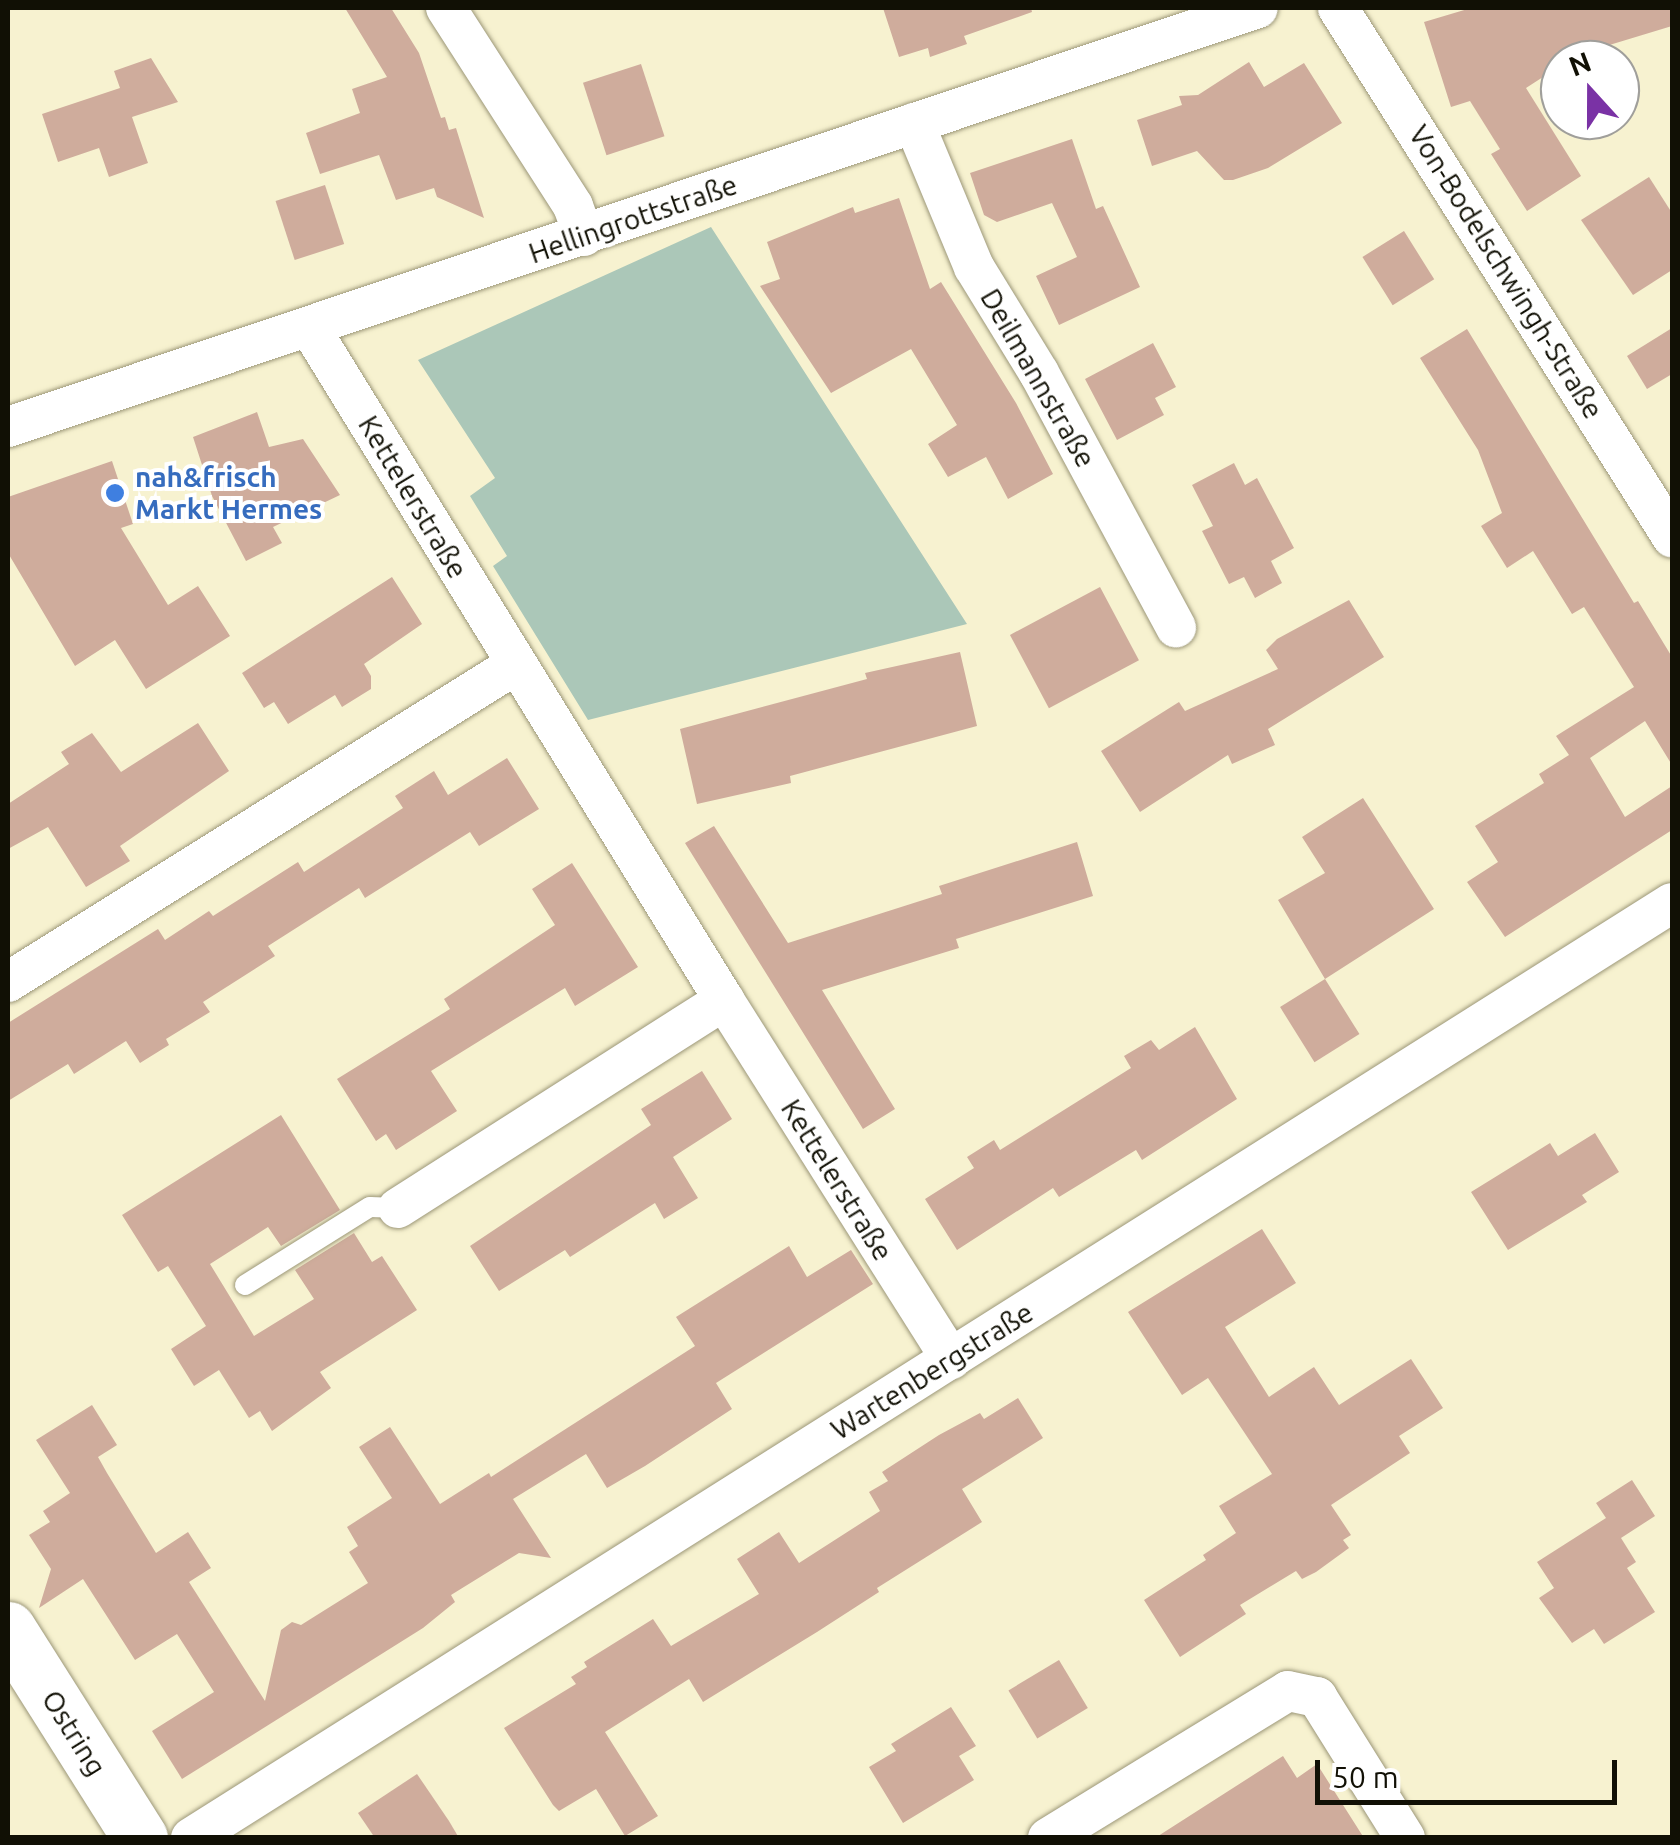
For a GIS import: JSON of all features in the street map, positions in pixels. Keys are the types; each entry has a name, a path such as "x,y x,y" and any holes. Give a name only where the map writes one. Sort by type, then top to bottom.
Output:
{"street":[{"path":"446,8 573,206 584,236"},
{"name":"Hellingrottstraße","path":"8,428 1258,8"},
{"name":"Von-Bodelschwingh-Straße","path":"1338,8 1672,537"},
{"name":"Deilmannstraße","path":"914,123 974,267 1040,373 1176,628"},
{"name":"Kettelerstraße","path":"310,328 515,665 951,1359"},
{"path":"8,982 515,665"},
{"name":"Wartenbergstraße","path":"191,1838 1672,903"},
{"path":"398,1208 724,1000"},
{"name":"Ostring","path":"8,1629 140,1838"},
{"path":"1048,1838 1288,1691 1317,1698 1405,1838"}],"lane":[{"path":"246,1285 370,1207 398,1208"}],"green space":[{"path":"711,227 967,624 588,720 493,566 507,556 470,496 495,478 418,360"}],"building":[{"path":"345,8 391,8 419,53 441,118 445,117 449,130 456,128 484,218 437,197 434,188 396,200 379,155 320,174 306,133 360,113 352,89 387,77"},
{"path":"883,8 1031,8 1032,12 964,36 967,44 930,57 928,48 899,57"},
{"path":"1471,8 1672,8 1672,26 1626,40 1540,40 1540,79 1526,88 1540,110 1540,140 1558,140 1581,176 1527,211 1491,154 1500,149 1470,101 1451,107 1424,22"},
{"path":"151,58 178,102 132,117 148,163 109,177 99,148 58,162 42,114 120,88 114,71"},
{"path":"1249,62 1264,87 1304,63 1342,123 1268,168 1233,180 1224,180 1197,151 1152,166 1137,120 1182,105 1179,96 1198,95"},
{"path":"641,64 664,136 606,155 583,83"},
{"path":"1072,139 1096,209 1103,206 1140,287 1059,325 1036,276 1077,257 1052,203 997,222 984,215 970,173"},
{"path":"1649,177 1672,213 1672,270 1633,295 1581,220"},
{"path":"325,185 344,244 295,260 276,201"},
{"path":"899,198 930,289 941,282 1016,403 1053,474 1008,499 986,457 948,477 928,444 957,425 911,349 831,393 760,286 780,279 767,242 853,207 855,213"},
{"path":"1404,231 1434,279 1393,305 1362,257"},
{"path":"1672,328 1672,374 1647,389 1627,356"},
{"path":"1467,329 1634,603 1638,601 1672,657 1672,765 1645,721 1590,758 1625,817 1672,786 1672,830 1505,937 1467,882 1498,862 1475,826 1544,783 1539,774 1569,755 1556,736 1634,687 1584,607 1572,614 1533,551 1507,568 1481,526 1502,513 1478,450 1420,358"},
{"path":"1153,343 1176,387 1155,398 1164,415 1117,440 1085,379"},
{"path":"257,412 269,447 303,439 340,495 273,527 282,543 246,561 212,496 193,437"},
{"path":"112,461 133,524 121,528 168,605 198,586 230,636 146,689 115,640 75,666 8,553 8,497"},
{"path":"1234,463 1245,485 1257,478 1294,548 1271,561 1282,583 1255,598 1244,577 1229,584 1202,531 1213,526 1192,485"},
{"path":"392,577 422,624 364,664 371,676 371,689 342,707 335,695 288,724 274,702 264,708 242,673"},
{"path":"1100,587 1139,660 1049,708 1010,635"},
{"path":"1349,600 1384,657 1268,729 1275,745 1232,764 1228,755 1140,812 1101,751 1179,702 1185,711 1278,669 1266,650 1277,639"},
{"path":"960,652 977,726 790,776 791,783 697,804 680,729 867,679 865,673"},
{"path":"198,723 229,771 120,846 130,861 86,887 48,827 8,849 8,804 69,764 61,752 92,733 121,772"},
{"path":"507,758 539,809 479,846 470,832 365,898 359,888 268,946 275,956 203,1002 210,1012 166,1039 169,1045 140,1063 126,1041 74,1074 68,1064 8,1101 8,1023 158,929 165,940 209,911 213,916 298,862 304,872 403,808 395,796 434,771 448,795"},
{"path":"1363,798 1434,909 1325,979 1278,900 1325,873 1302,837"},
{"path":"714,826 788,943 942,894 939,886 1077,842 1093,896 956,939 959,948 822,990 895,1109 863,1129 685,843"},
{"path":"572,863 638,967 575,1006 565,988 431,1071 457,1111 396,1150 386,1134 376,1141 337,1079 450,1009 444,999 555,925 532,889"},
{"path":"1325,979 1359,1034 1314,1062 1280,1007"},
{"path":"1195,1027 1237,1099 1142,1160 1136,1150 1059,1197 1053,1188 957,1250 925,1199 974,1168 967,1157 994,1140 1000,1150 1131,1068 1124,1056 1151,1040 1159,1050"},
{"path":"702,1071 732,1119 673,1157 698,1198 664,1219 655,1203 570,1257 565,1250 499,1291 470,1246 651,1125 641,1109"},
{"path":"281,1115 340,1210 281,1246 268,1227 210,1264 254,1336 314,1299 295,1270 354,1233 372,1262 382,1256 417,1310 320,1372 331,1388 272,1431 260,1411 249,1418 219,1370 194,1386 171,1349 206,1326 168,1266 158,1272 122,1215"},
{"path":"1595,1133 1619,1172 1582,1195 1587,1202 1508,1250 1471,1192 1550,1143 1558,1156"},
{"path":"1262,1229 1296,1283 1225,1327 1269,1397 1314,1367 1339,1405 1411,1359 1443,1408 1399,1436 1410,1453 1331,1505 1351,1535 1343,1540 1349,1548 1316,1572 1302,1579 1296,1571 1240,1605 1246,1614 1180,1657 1144,1600 1206,1560 1203,1555 1236,1533 1219,1506 1272,1474 1208,1378 1182,1395 1128,1312"},
{"path":"789,1246 807,1277 851,1250 873,1284 716,1383 732,1409 645,1466 607,1488 586,1454 513,1499 551,1558 519,1553 451,1595 455,1602 423,1628 182,1779 152,1731 214,1692 177,1634 135,1660 83,1579 39,1608 51,1569 29,1535 50,1522 43,1511 70,1493 36,1440 92,1405 117,1445 98,1457 107,1473 156,1553 188,1532 211,1568 189,1582 265,1701 281,1630 292,1622 301,1625 368,1583 349,1552 358,1546 347,1527 392,1498 359,1447 390,1427 440,1504 489,1473 491,1477 695,1346 676,1317"},
{"path":"1018,1398 1043,1438 962,1489 982,1522 703,1702 689,1679 605,1732 658,1816 625,1836 596,1789 559,1811 553,1805 504,1728 576,1684 571,1677 587,1667 584,1662 653,1619 671,1646 759,1594 737,1559 779,1532 799,1563 880,1511 869,1492 888,1481 882,1472 939,1435 980,1413 984,1419"},
{"path":"1632,1480 1655,1516 1621,1538 1636,1562 1627,1568 1655,1612 1604,1644 1594,1629 1572,1643 1539,1598 1554,1588 1537,1562 1606,1518 1596,1503"},
{"path":"1059,1660 1088,1708 1037,1738 1008,1690"},
{"path":"951,1707 976,1746 959,1756 974,1780 903,1823 869,1767 896,1751 891,1744"},
{"path":"1283,1756 1297,1778 1317,1764 1364,1838 1155,1838"},
{"path":"417,1774 459,1838 375,1838 358,1813"}],"place":[{"name":"nah&frisch Markt Hermes","path":"115,493"}]}
